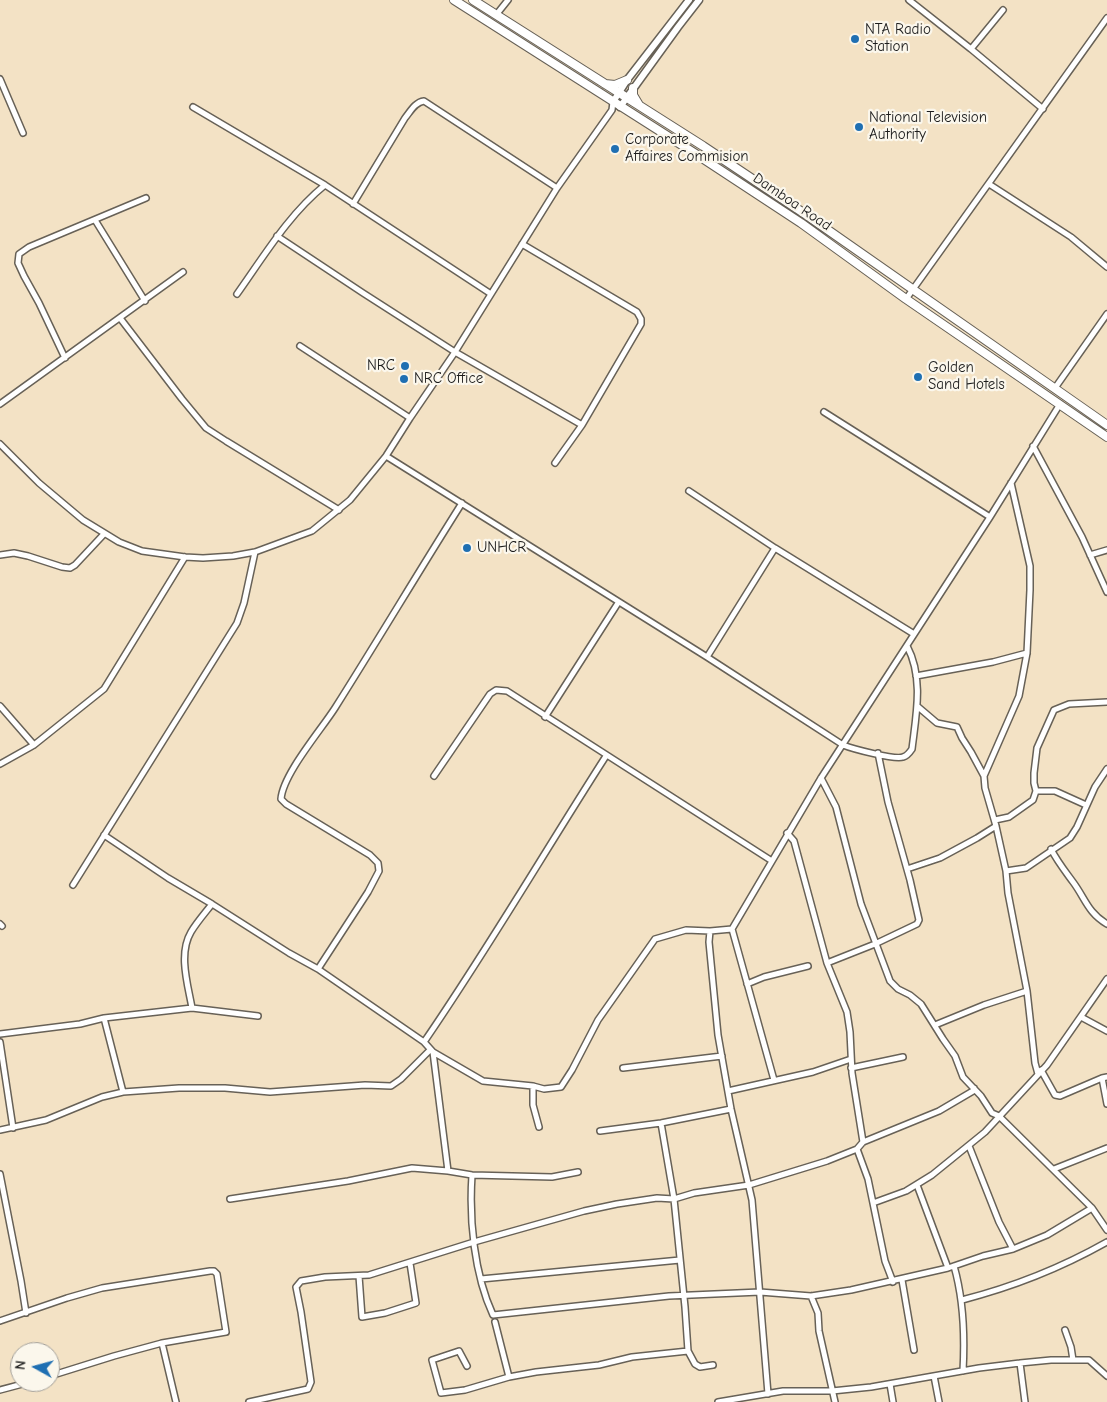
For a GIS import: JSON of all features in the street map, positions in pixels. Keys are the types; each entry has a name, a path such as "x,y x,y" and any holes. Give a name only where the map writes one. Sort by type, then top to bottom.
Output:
{"main road":[{"name":"Damboa Road","path":"454,0 615,106 699,156 801,223 906,299 1107,437"},
{"name":"Damboa Road","path":"473,0 625,99 703,146 805,214 1107,425"},
{"path":"602,83 615,85 627,80"},
{"path":"633,88 636,102 644,110"}],"street":[{"path":"496,15 508,0"},
{"path":"615,106 618,93 627,80 689,0"},
{"path":"0,444 57,500 83,520 119,542 142,551 203,558 233,556 254,552 312,531 350,500 386,456 455,352 557,188 615,106 625,99 699,0"},
{"path":"912,1 1043,109"},
{"path":"971,49 1003,10"},
{"path":"906,299 1107,18"},
{"path":"0,79 23,133"},
{"path":"353,204 405,118 420,101 424,101 557,188"},
{"path":"193,107 325,185 491,294"},
{"path":"989,184 1070,237 1107,267"},
{"path":"237,294 278,236 312,196 325,185"},
{"path":"65,358 18,263 19,254 29,247 146,198"},
{"path":"95,220 145,301"},
{"path":"278,236 362,293 455,352 582,425"},
{"path":"522,244 637,312 642,324 582,425 556,463"},
{"path":"0,404 183,272"},
{"path":"1055,388 1107,314"},
{"path":"120,318 206,428 339,510"},
{"path":"300,346 410,418"},
{"path":"774,1080 732,929 821,778 990,517 1060,404"},
{"path":"824,412 990,517"},
{"path":"1033,446 1082,537 1107,592"},
{"path":"386,456 618,603 708,657 843,745 865,753 878,753 903,758 912,749 917,706 916,676 914,659 907,646"},
{"path":"984,776 1019,696 1027,653 1030,566 1011,483"},
{"path":"689,491 775,548 914,634"},
{"path":"318,969 368,892 379,871 378,863 370,855 286,804 281,799 282,790 294,768 334,708 462,504"},
{"path":"0,555 14,553 70,568 104,534"},
{"path":"708,657 775,548"},
{"path":"1090,555 1107,550"},
{"path":"73,885 237,623 244,603 254,552"},
{"path":"0,764 34,745 104,689 185,557"},
{"path":"545,716 618,603"},
{"path":"916,676 993,662 1027,653"},
{"path":"434,776 490,694 496,690 507,691 772,861"},
{"path":"907,869 940,858 978,838 995,823 1009,817 1033,800 1036,791 1034,773 1037,748 1054,710 1069,704 1107,702"},
{"path":"0,706 34,745"},
{"path":"917,706 937,724 957,727 984,776 987,797 1006,871 1008,892 1027,991 1035,1063 1055,1096 1060,1096 1105,1077 1107,1104"},
{"path":"827,963 875,944 917,924 920,920 888,802 878,753"},
{"path":"424,1042 459,990 543,853 606,756"},
{"path":"1006,871 1026,868 1070,838 1107,769"},
{"path":"821,778 836,807 861,904 890,981 898,989 910,995 921,1004 955,1056 963,1076 992,1113 999,1116 1054,1169 1092,1208 1106,1226"},
{"path":"1036,791 1055,791 1086,805"},
{"path":"787,833 794,841 827,963 847,1012 851,1068 862,1142"},
{"path":"104,835 168,878 318,969 424,1042 432,1051 483,1081 533,1086 544,1089 560,1088 572,1070 598,1020 655,939 686,930 710,931 732,929"},
{"path":"1051,850 1074,883 1088,908 1107,924"},
{"path":"192,1008 185,970 186,949 190,933 212,904"},
{"path":"710,931 709,942 713,985 722,1056 731,1109 749,1185 768,1394"},
{"path":"748,984 764,977 808,966"},
{"path":"873,1203 917,1185 985,1132 1040,1072 1107,979"},
{"path":"935,1025 984,1005 1027,991"},
{"path":"0,1034 80,1024 104,1018 192,1008 258,1016"},
{"path":"1081,1017 1107,1031"},
{"path":"104,1018 123,1092"},
{"path":"0,1042 13,1128"},
{"path":"0,1130 46,1120 102,1097 123,1092 179,1088 216,1088 270,1092 365,1085 391,1086 432,1051"},
{"path":"432,1051 448,1171"},
{"path":"623,1068 722,1056"},
{"path":"851,1068 904,1057"},
{"path":"728,1091 813,1072 851,1059"},
{"path":"533,1086 533,1105 539,1127"},
{"path":"249,1402 308,1389 310,1386 311,1382 296,1285 301,1280 369,1275 474,1242 584,1211 625,1203 657,1198 674,1198 694,1193 749,1185 779,1177 857,1149 862,1142 939,1111 973,1091 974,1088"},
{"path":"600,1131 661,1123 731,1109"},
{"path":"661,1123 674,1198 688,1351 695,1364 700,1367 712,1365"},
{"path":"969,1146 999,1222 1013,1248"},
{"path":"1054,1169 1107,1148"},
{"path":"857,1149 868,1179 885,1261 893,1282"},
{"path":"230,1199 348,1181 412,1168 472,1175 552,1177 578,1172"},
{"path":"0,1174 26,1313"},
{"path":"472,1175 474,1242 487,1303 493,1315 684,1296 760,1292 811,1296 893,1282 948,1268 1013,1248 1047,1235 1092,1208"},
{"path":"917,1185 948,1268"},
{"path":"962,1300 1021,1283 1107,1242"},
{"path":"481,1279 680,1260"},
{"path":"359,1276 362,1317 385,1313 416,1303 410,1263"},
{"path":"954,1266 962,1300 963,1371"},
{"path":"0,1321 102,1288 214,1271 217,1274 226,1332 162,1343 60,1373"},
{"path":"902,1280 914,1350"},
{"path":"811,1296 818,1313 819,1331 835,1402"},
{"path":"495,1322 509,1377"},
{"path":"1064,1330 1071,1347 1073,1360"},
{"path":"162,1343 176,1402"},
{"path":"467,1366 459,1351 432,1360 441,1393 464,1390 509,1377 536,1372 599,1365 642,1356 688,1351"},
{"path":"718,1402 783,1392 871,1387 1020,1363 1089,1360 1107,1376"},
{"path":"1020,1363 1025,1402"},
{"path":"934,1376 939,1402"},
{"path":"890,1384 893,1402"}],"place":[{"name":"NTA Radio Station","path":"855,39"},
{"name":"National Television Authority","path":"859,127"},
{"name":"Corporate Affaires Commision","path":"615,149"},
{"name":"NRC","path":"405,366"},
{"name":"Golden Sand Hotels","path":"918,377"},
{"name":"NRC Office","path":"404,379"},
{"name":"UNHCR","path":"467,548"}]}
